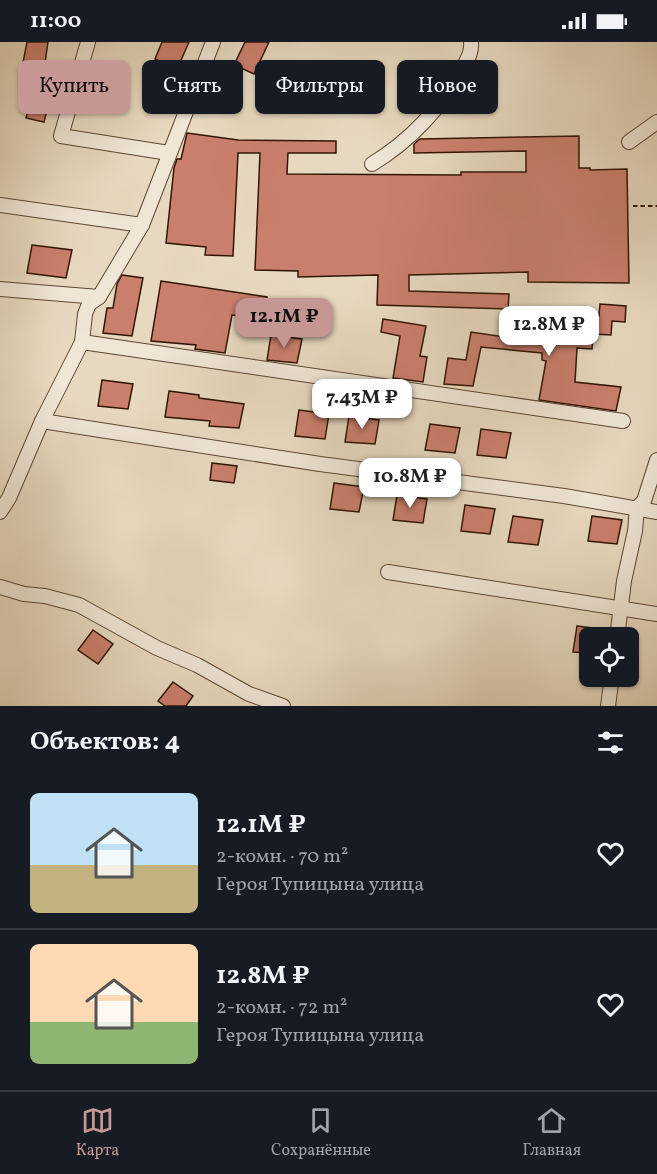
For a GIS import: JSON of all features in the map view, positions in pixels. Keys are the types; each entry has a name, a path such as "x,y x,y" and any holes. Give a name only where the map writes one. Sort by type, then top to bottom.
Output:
{"street":[{"path":"88,42 61,136 169,153"},
{"path":"0,512 9,498 42,421 82,342 85,314 89,304 99,297 142,225 213,42"},
{"path":"372,164 389,153 424,122 452,88 472,50 471,42"},
{"path":"629,142 657,122"},
{"path":"0,205 142,225"},
{"path":"0,289 99,297"},
{"path":"82,342 622,421"},
{"path":"42,421 320,464 564,496 657,512"},
{"path":"618,627 637,508 644,501 657,460"},
{"path":"388,572 657,614"},
{"path":"0,587 79,605 157,648 197,665 249,694 283,706"},
{"path":"608,706 611,687"}],"path":[{"path":"633,206 657,206"}],"building":[{"path":"27,42 48,42 45,60 24,60"},
{"path":"162,42 189,42 181,60 155,59"},
{"path":"245,42 269,42 261,60 255,60 254,74 243,69 243,60 236,60"},
{"path":"27,114 46,114 44,122 26,118"},
{"path":"187,133 238,140 336,141 336,153 288,153 287,174 461,175 461,172 526,172 526,151 414,153 414,144 420,139 579,136 579,168 627,169 629,283 528,282 528,272 409,275 409,291 509,294 508,309 377,305 378,275 298,277 298,271 255,270 260,153 238,153 233,256 205,255 206,247 166,243 174,168 177,159 181,159"},
{"path":"32,245 72,250 66,278 27,273"},
{"path":"122,275 143,278 132,336 103,333 107,308 113,308 117,284"},
{"path":"161,281 267,297 263,319 232,315 225,353 195,349 196,345 151,341"},
{"path":"600,304 626,306 625,322 612,321 611,335 593,334 592,349 577,348 575,382 621,387 616,411 539,400 546,361 542,360 542,353 481,347 473,386 444,384 448,358 466,360 471,332 512,338 514,314 538,317 537,326 574,329 575,315 599,316"},
{"path":"383,319 426,326 420,356 427,357 423,382 393,378 400,336 381,332"},
{"path":"271,335 302,339 297,363 267,360"},
{"path":"102,380 133,384 128,409 98,406"},
{"path":"169,391 244,404 239,428 209,426 210,421 165,417"},
{"path":"299,410 329,414 325,439 295,436"},
{"path":"349,416 379,420 375,444 345,442"},
{"path":"430,424 460,428 455,453 425,450"},
{"path":"481,429 511,433 506,458 477,455"},
{"path":"212,463 237,466 234,483 210,480"},
{"path":"334,483 364,487 359,512 330,509"},
{"path":"397,495 427,499 423,523 393,520"},
{"path":"465,505 495,509 490,534 461,531"},
{"path":"513,516 543,520 538,545 508,542"},
{"path":"592,516 622,520 617,544 588,541"},
{"path":"577,626 585,627 579,627 579,652 573,652"},
{"path":"93,630 113,644 98,664 78,650"},
{"path":"173,682 193,696 186,706 165,706 158,701"}]}
